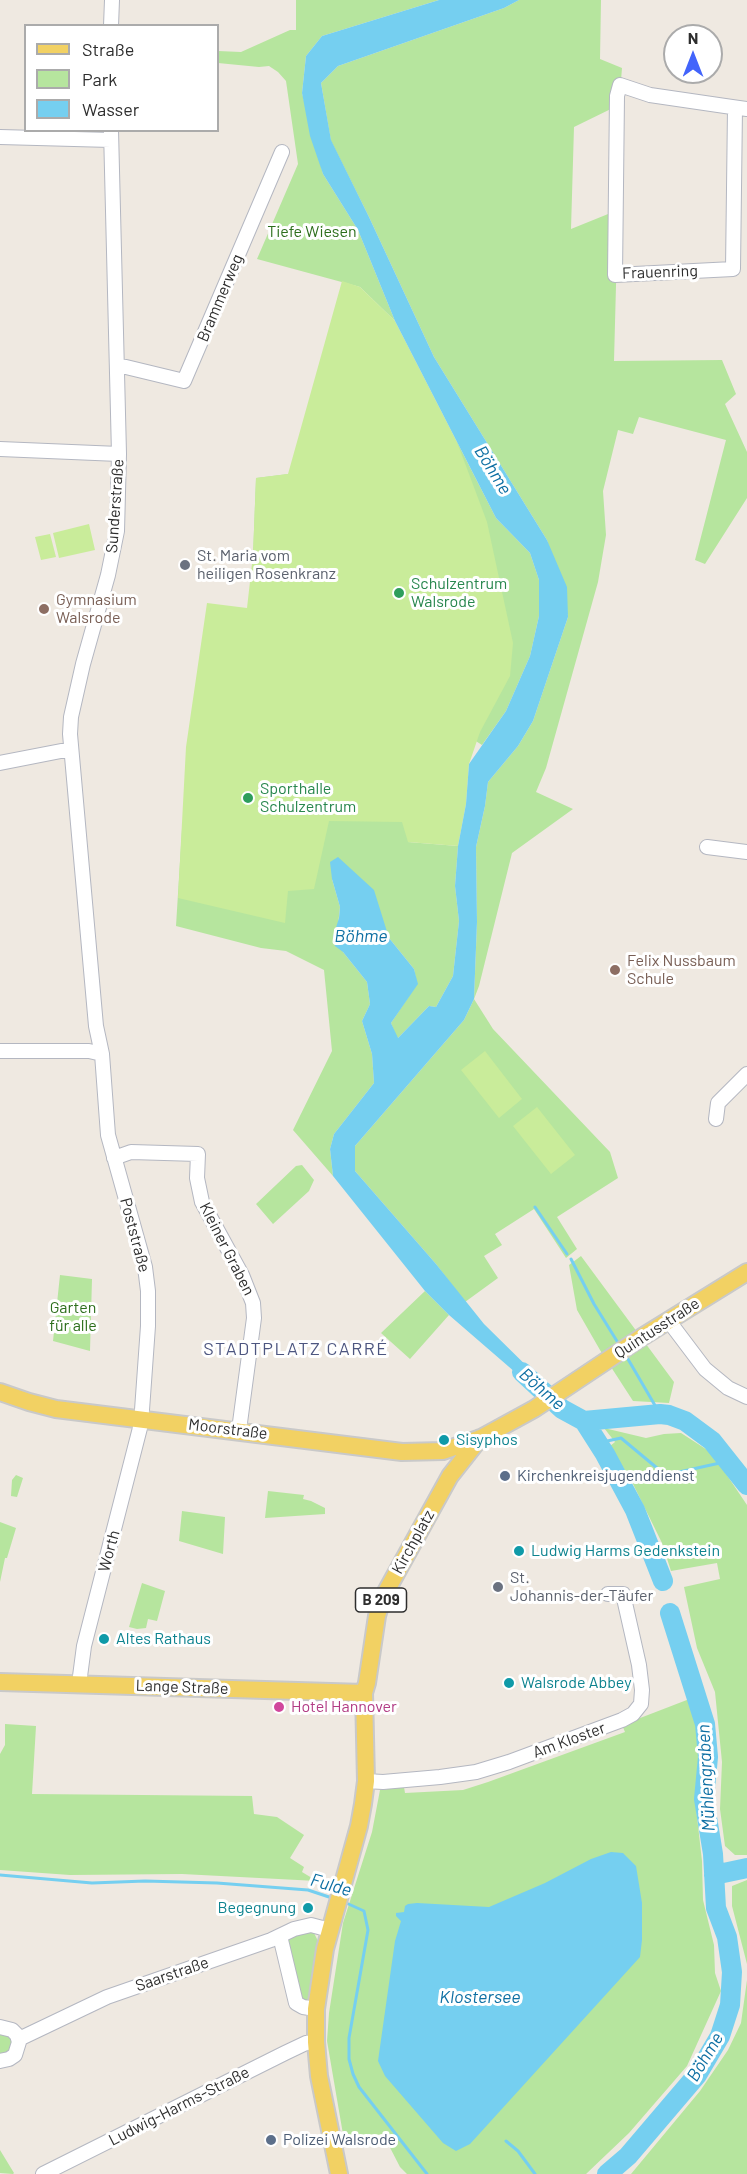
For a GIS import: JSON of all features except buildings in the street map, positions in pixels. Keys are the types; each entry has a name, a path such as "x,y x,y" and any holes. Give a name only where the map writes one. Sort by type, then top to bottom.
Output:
{"main road":[{"name":"Quintusstraße","path":"481,1438 544,1403 642,1336 747,1272"},
{"name":"Moorstraße","path":"0,1392 28,1402 56,1408 402,1452 450,1449"},
{"name":"B 209","path":"450,1449 481,1438"},
{"name":"Kirchplatz","path":"339,2174 325,2109 316,2042 316,2009 320,1972 359,1827 366,1781 364,1692 377,1616 382,1599 453,1470 481,1438"},
{"path":"450,1449 453,1470"},
{"name":"Lange Straße","path":"0,1682 364,1692"}],"street":[{"path":"111,24 112,0"},
{"name":"Frauenring","path":"620,85 650,95 741,108 733,269 615,275 617,96 620,85"},
{"path":"0,137 111,135"},
{"name":"Sunderstraße","path":"102,1054 96,1026 71,751 71,717 108,575 117,531 119,454 111,135"},
{"name":"Brammerweg","path":"117,366 184,381 282,152"},
{"path":"0,449 119,454"},
{"path":"0,763 71,751"},
{"path":"707,847 747,852"},
{"path":"0,1051 89,1051 102,1054"},
{"name":"Poststraße","path":"102,1054 108,1135 147,1278 147,1348 142,1418"},
{"path":"716,1119 718,1103 747,1074"},
{"name":"Kleiner Graben","path":"114,1158 131,1152 198,1154 196,1178 202,1202 242,1275 254,1303 239,1430"},
{"path":"668,1320 705,1369 728,1388 747,1397"},
{"name":"Worth","path":"79,1684 84,1646 142,1418"},
{"name":"Am Kloster","path":"366,1781 383,1782 476,1772 509,1762 633,1714 641,1704 639,1665 623,1594 608,1594"},
{"name":"Saarstraße","path":"19,2039 107,1997 304,1926 311,1925 330,1930"},
{"path":"280,1936 296,2003 303,2007 316,2009"},
{"path":"0,2027 12,2030 19,2039 15,2055 0,2061"},
{"name":"Ludwig-Harms-Straße","path":"43,2174 285,2053 306,2043 316,2042"}],"green space":[{"name":"Tiefe Wiesen","path":"296,0 439,0 322,36 306,56 302,93 323,174 358,230 395,321 360,287 257,259 298,164 286,81 269,66 219,63 219,51 241,52 290,30 296,30"},
{"path":"519,0 601,0 600,59 622,68 619,105 574,127 571,229 618,210 614,361 722,360 736,394 725,404 747,452 747,498 705,564 695,560 726,440 639,417 633,434 618,430 603,491 606,535 598,582 546,768 536,792 573,809 512,853 474,999 477,922 476,847 488,782 518,746 533,721 568,617 547,540 434,357 331,141 321,83 338,66 504,8"},
{"path":"342,281 360,287 395,321 457,442 487,522 513,643 510,676 480,732 469,764 466,804 458,846 408,842 402,822 329,821 314,889 288,891 285,923 178,898 186,747 207,603 247,608 253,555 256,478 288,474"},
{"path":"436,438 457,442 496,518 530,553 539,580 539,616 530,656 506,711 482,745 468,736 253,555 256,478 288,474"},
{"path":"89,524 95,550 59,558 53,533"},
{"path":"50,534 56,557 41,560 35,537"},
{"path":"431,760 408,842 458,846 455,886 459,921 453,976 436,1007 429,1006 397,1039 391,1023 417,984 414,969 389,938 381,918 332,879 340,907 338,925 343,952 367,982 370,1004 362,1021 372,1054 374,1083 334,1134 330,1149 333,1176 293,1130 332,1051 324,970 286,951 261,948 176,926 182,829 300,785"},
{"path":"474,999 493,1029 610,1152 618,1178 557,1217 577,1249 566,1258 534,1209 495,1234 502,1245 484,1256 498,1278 465,1302 436,1264 355,1171 355,1146 464,1020"},
{"path":"485,1051 522,1099 499,1118 461,1070"},
{"path":"537,1107 575,1155 551,1174 513,1126"},
{"path":"302,1165 314,1180 309,1191 273,1224 256,1204 296,1166"},
{"path":"581,1256 674,1382 669,1403 633,1401 600,1350 577,1310 569,1265"},
{"name":"Garten für alle","path":"60,1275 92,1279 90,1351 53,1341"},
{"path":"425,1291 449,1315 410,1359 381,1333"},
{"path":"604,1428 646,1438 681,1433 712,1453 747,1505 747,1855 735,1855 725,1846 720,1809 722,1762 715,1692 697,1648 684,1587 720,1579 717,1563 671,1571 662,1543 633,1484 610,1446 615,1442"},
{"path":"16,1475 23,1478 17,1497 11,1496 12,1480"},
{"path":"268,1491 304,1495 303,1499 325,1508 325,1514 265,1518"},
{"path":"182,1511 225,1517 223,1554 179,1541"},
{"path":"0,1522 16,1528 7,1558 5,1558 0,1582"},
{"path":"142,1583 165,1591 157,1621 148,1619 146,1628 137,1629 129,1627"},
{"path":"692,1698 702,1758 695,1799 702,1861 703,1900 714,1945 715,1973 721,1991 687,2066 629,2133 586,2174 407,2174 400,2167 383,2134 344,2140 327,2041 329,2013 343,1923 372,1832 380,1790 404,1787 405,1793 463,1790 625,1732 622,1725"},
{"path":"5,1724 36,1726 32,1794 252,1796 254,1814 277,1817 304,1835 290,1858 304,1867 302,1872 317,1881 182,1874 70,1875 0,1870 0,1754 5,1745"},
{"path":"747,1880 747,1964 732,1906 732,1886"},
{"path":"306,1931 314,1933 318,1941 310,1998 303,2001 300,1999 286,1938"},
{"path":"747,1980 747,2174 631,2174 700,2091 728,2050 741,2023"},
{"path":"0,2033 12,2039 12,2047 8,2053 0,2054"},
{"path":"0,2150 14,2173 13,2174 0,2173"}],"water":[{"path":"439,0 519,0 504,8 338,66 321,83 331,140 434,357 547,540 567,587 568,617 533,721 518,746 488,782 476,847 477,922 474,999 464,1020 355,1146 355,1171 436,1264 484,1324 548,1387 538,1392 449,1315 425,1291 333,1176 330,1149 334,1134 374,1083 372,1054 362,1021 370,1004 367,982 343,952 335,946 333,937 340,907 330,862 338,857 374,890 389,938 414,969 418,984 391,1023 398,1038 429,1006 436,1007 453,976 459,921 455,886 458,846 466,804 469,764 506,711 530,656 539,616 539,580 530,553 496,518 395,321 358,230 323,174 310,136 302,93 306,56 322,36"},
{"name":"Klostersee","path":"611,1852 623,1853 636,1866 642,1903 640,1957 470,2144 456,2151 443,2143 385,2076 378,2061 395,1941 401,1921 396,1913 404,1912 408,1904 417,1903 489,1907 545,1883 591,1859"}],"waterway":[{"path":"535,1207 567,1254"},
{"path":"571,1259 594,1304 620,1346"},
{"path":"625,1354 660,1414"},
{"name":"Böhme","path":"522,1372 562,1409 584,1421 660,1414 685,1421 712,1441 747,1485"},
{"name":"Mühlengraben","path":"584,1421 605,1454 635,1510 663,1581"},
{"path":"598,1443 621,1438 663,1473 670,1474 729,1461"},
{"name":"Böhme","path":"607,2174 628,2156 697,2075 720,2036 730,2005 732,1972 727,1937 716,1908 713,1854 704,1799 708,1757 705,1724 670,1613"},
{"name":"Böhme","path":"714,1875 747,1868"},
{"name":"Fulde","path":"0,1875 92,1883 145,1881 217,1883 308,1890 332,1898"},
{"name":"Fulde","path":"344,1902 364,1911 368,1930 349,2038 349,2059 353,2074 359,2087 427,2174"},
{"path":"506,2141 518,2151 535,2174"}],"place":[{"name":"St. Maria vom heiligen Rosenkranz","path":"185,565"},
{"name":"Schulzentrum Walsrode","path":"399,593"},
{"name":"Gymnasium Walsrode","path":"44,609"},
{"name":"Sporthalle Schulzentrum","path":"248,798"},
{"name":"Felix Nussbaum Schule","path":"615,970"},
{"name":"Sisyphos","path":"444,1440"},
{"name":"Kirchenkreisjugenddienst","path":"505,1476"},
{"name":"Ludwig Harms Gedenkstein","path":"519,1551"},
{"name":"St. Johannis-der-Täufer","path":"498,1587"},
{"name":"Altes Rathaus","path":"104,1639"},
{"name":"Walsrode Abbey","path":"509,1683"},
{"name":"Hotel Hannover","path":"279,1707"},
{"name":"Begegnung","path":"308,1908"},
{"name":"Polizei Walsrode","path":"271,2140"}],"district":[{"name":"STADTPLATZ CARRÉ","path":"296,1349"}]}
